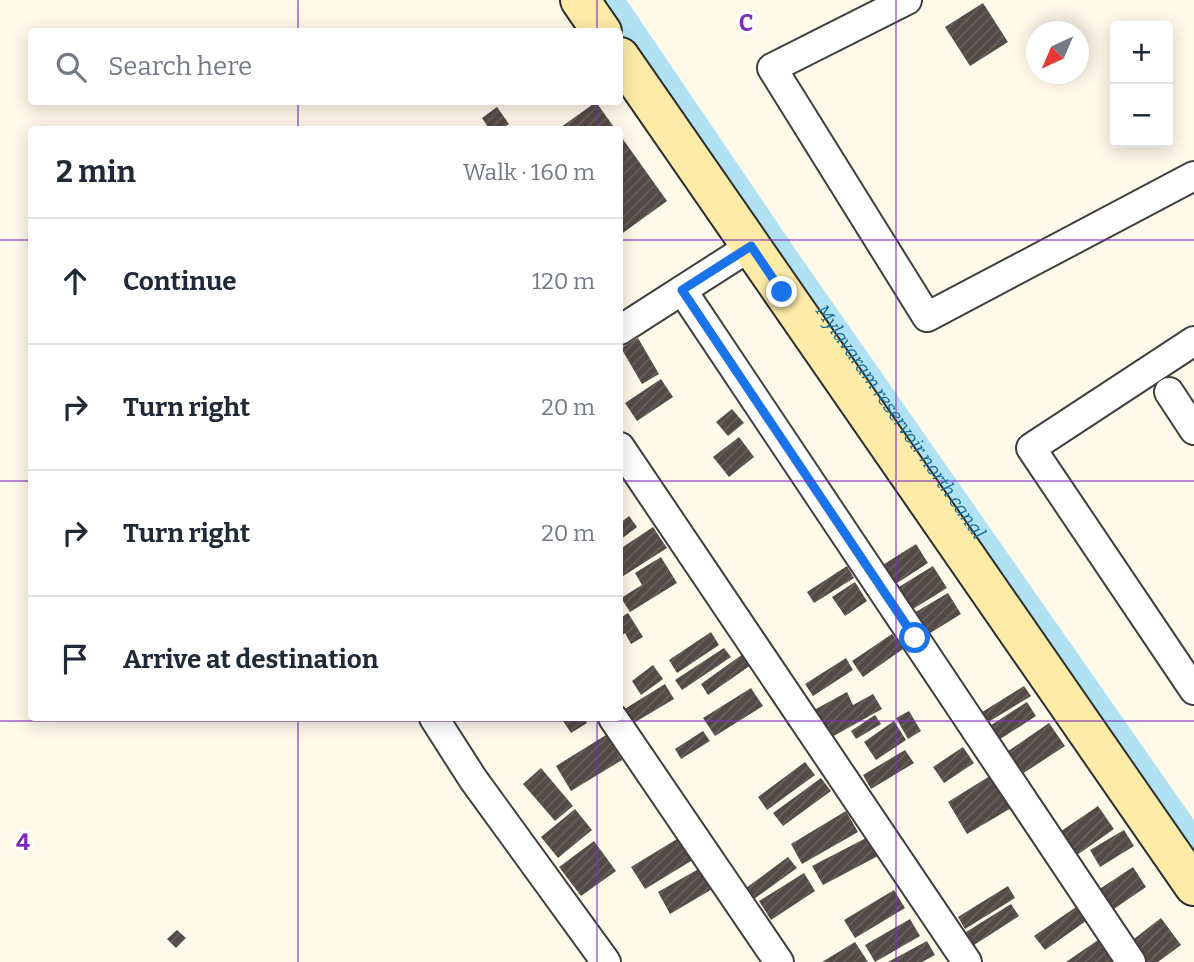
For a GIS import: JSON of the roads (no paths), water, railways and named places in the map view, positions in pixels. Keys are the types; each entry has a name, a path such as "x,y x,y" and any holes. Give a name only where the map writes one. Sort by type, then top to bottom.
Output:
{"main road":[{"path":"580,0 599,28"},
{"path":"623,61 1194,887"}],"street":[{"path":"907,0 772,68 928,317 1194,176"},
{"path":"623,328 751,246"},
{"path":"682,290 1131,962"},
{"path":"1194,341 1031,448 1194,690"},
{"path":"1169,392 1194,430"},
{"path":"623,451 967,962"},
{"path":"436,721 473,779 606,962"},
{"path":"616,721 779,962"}],"waterway":[{"name":"Mylavaram reservoir north canal","path":"612,0 784,254 1194,841"}]}
